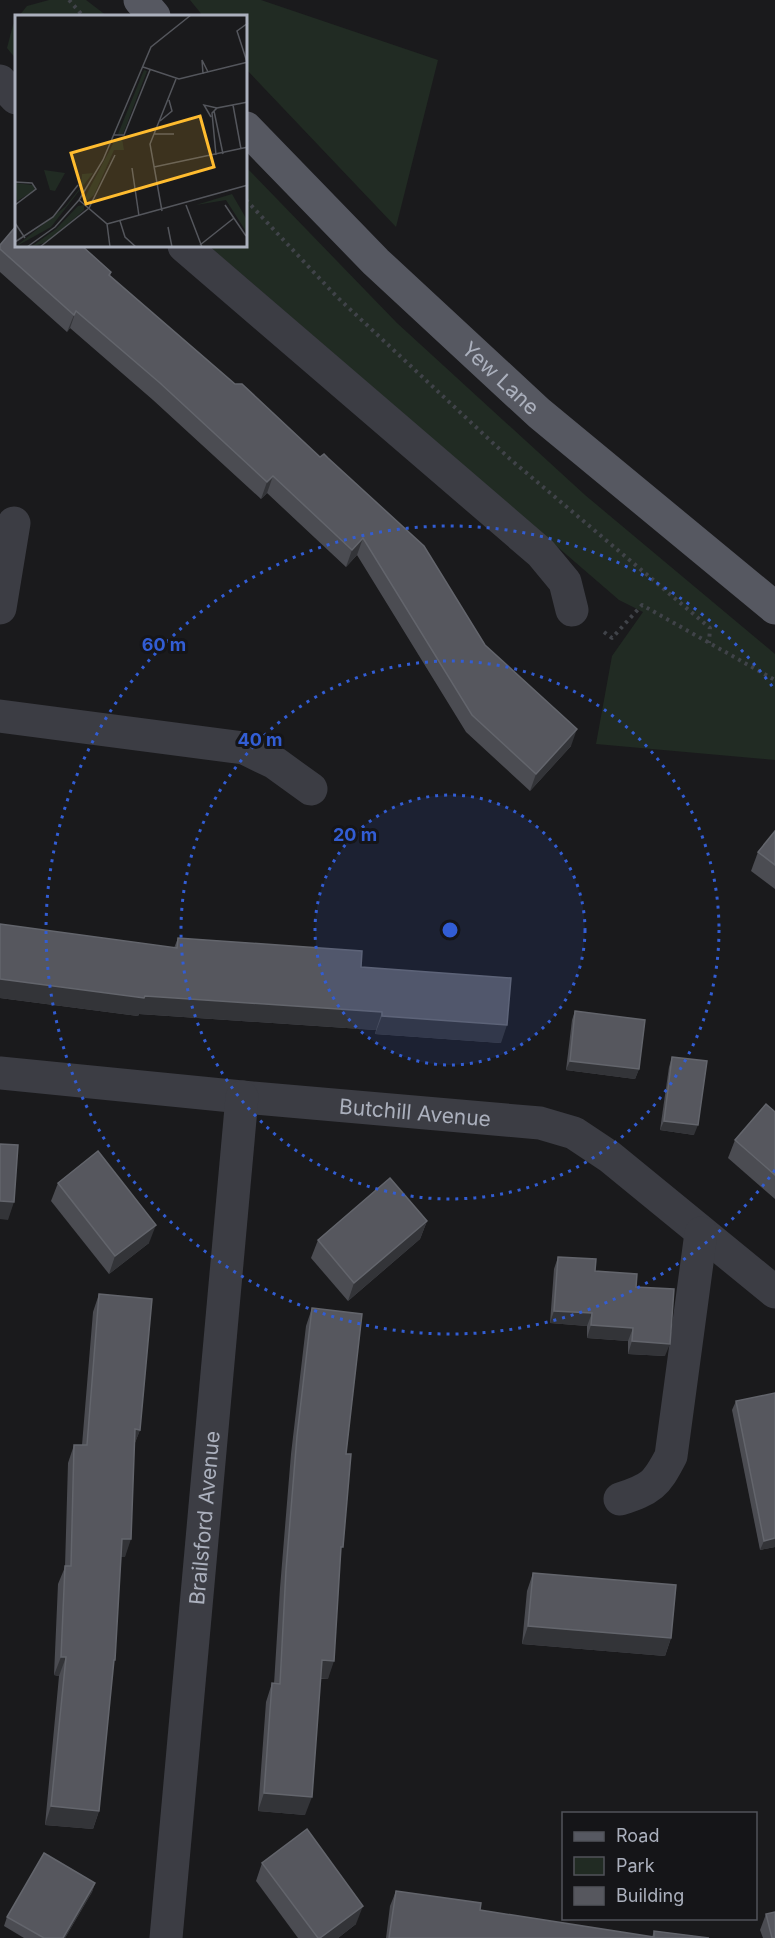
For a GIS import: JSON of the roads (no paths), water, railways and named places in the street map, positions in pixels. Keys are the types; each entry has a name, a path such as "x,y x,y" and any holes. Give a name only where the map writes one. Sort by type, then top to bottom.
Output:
{"main road":[{"path":"140,0 153,15"},
{"name":"Yew Lane","path":"248,130 376,262 539,413 775,608"}],"street":[{"path":"0,81 15,97"},
{"path":"186,248 541,553 565,582 572,610"},
{"path":"0,608 14,523"},
{"path":"0,716 244,748 275,763 310,789"},
{"name":"Butchill Avenue","path":"0,1073 540,1123 574,1133 610,1157 775,1292"},
{"name":"Brailsford Avenue","path":"166,1938 242,1097"},
{"path":"620,1499 644,1491 660,1478 671,1456 701,1233"}]}
